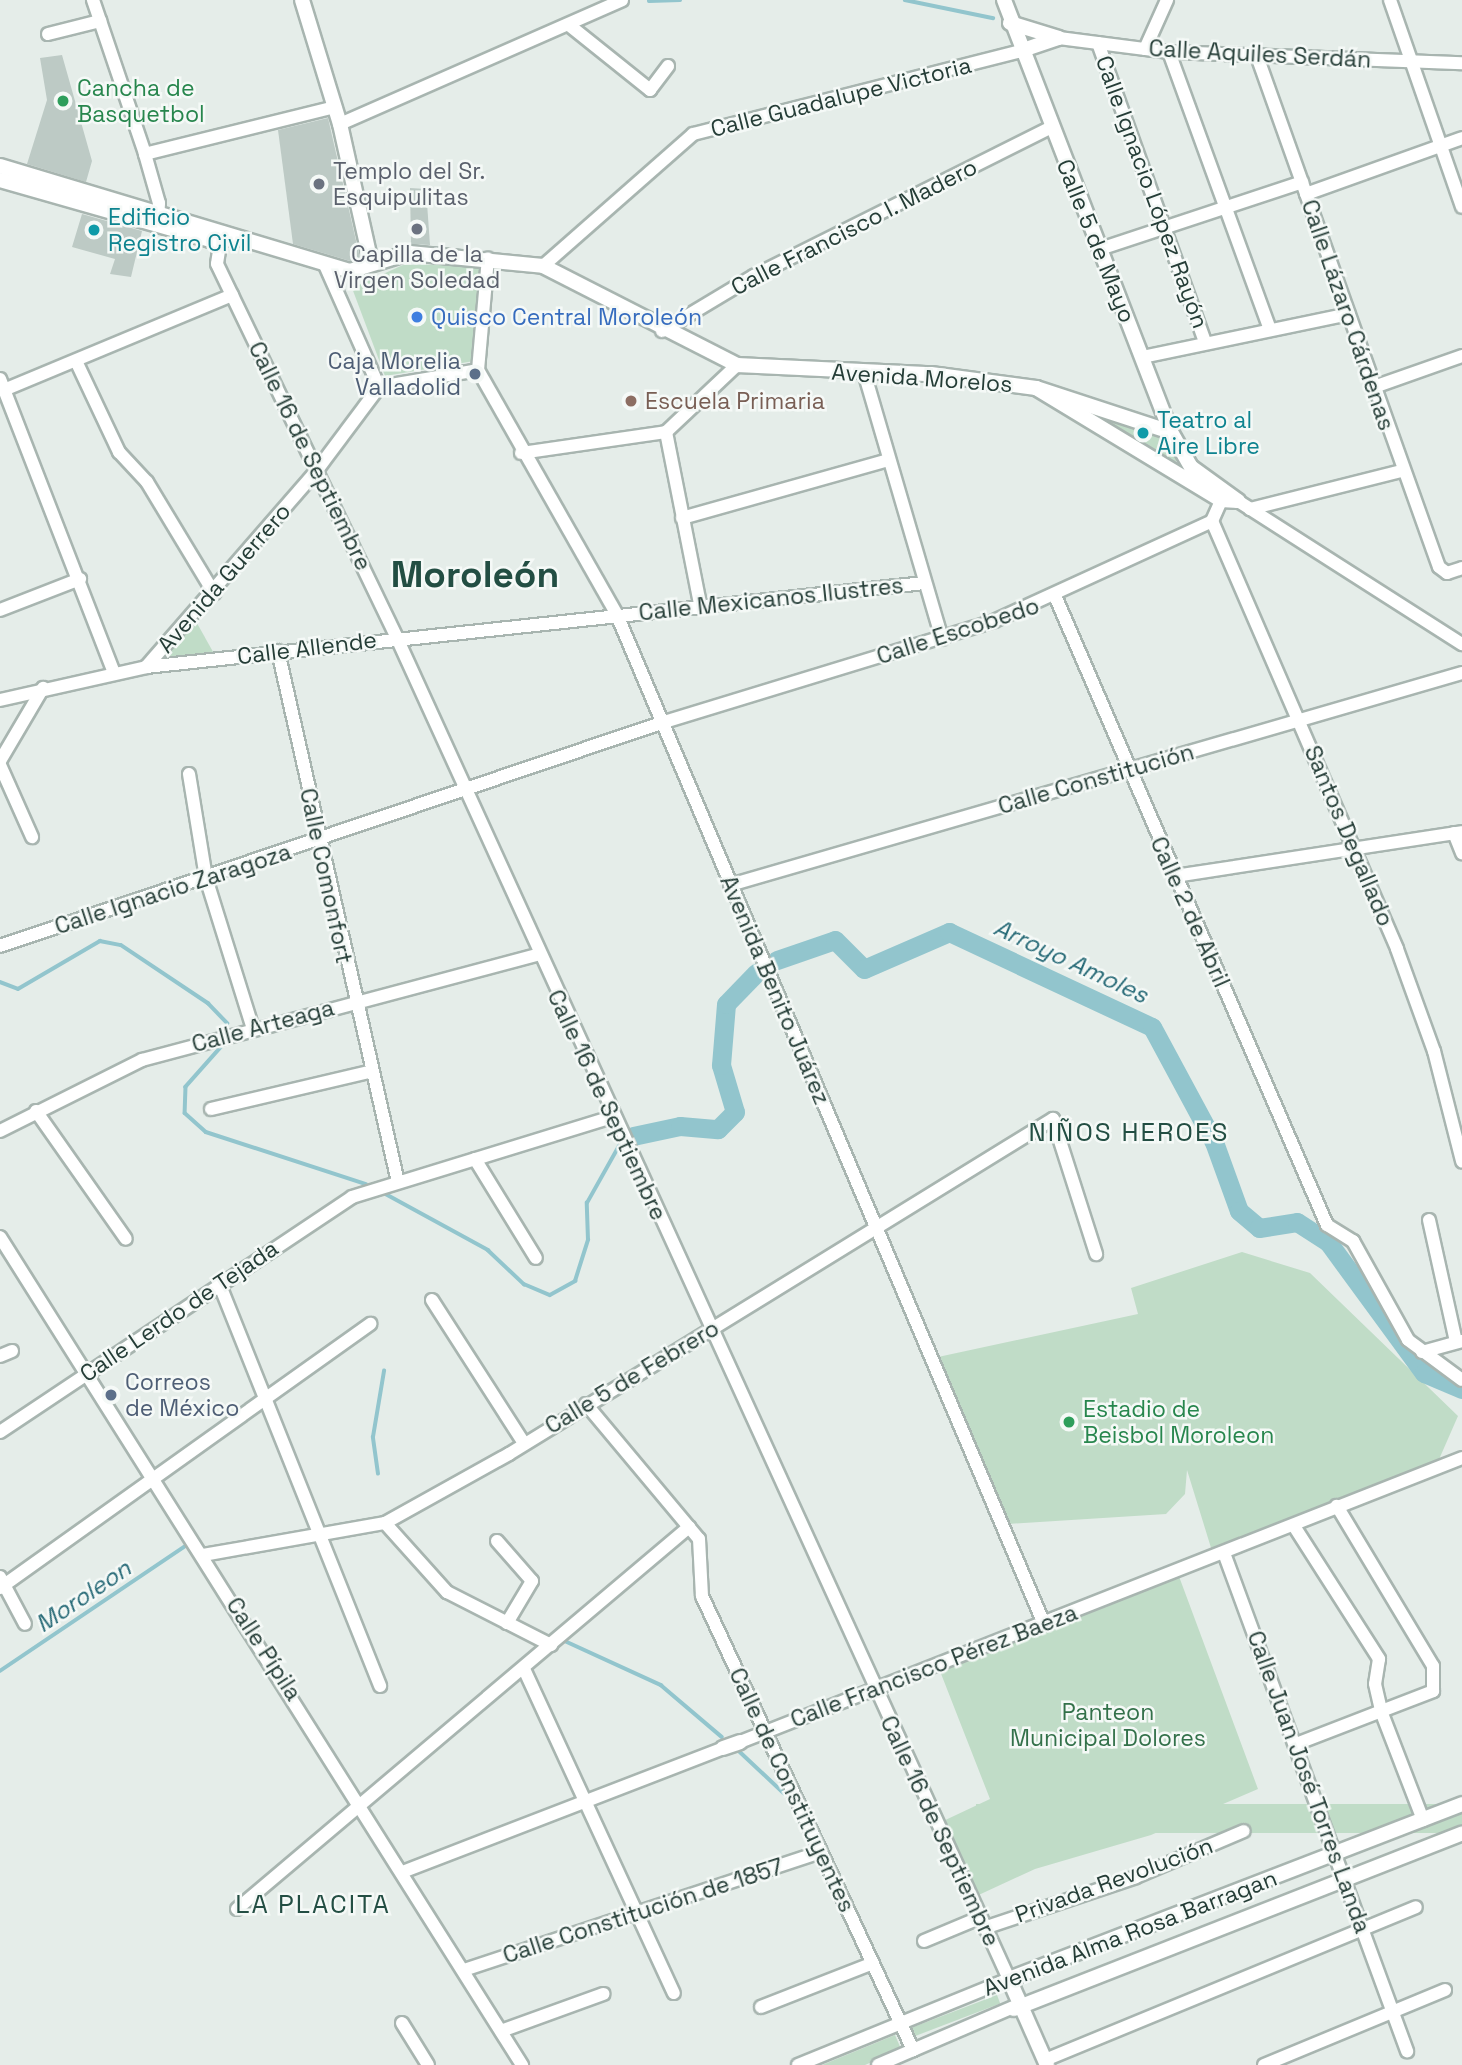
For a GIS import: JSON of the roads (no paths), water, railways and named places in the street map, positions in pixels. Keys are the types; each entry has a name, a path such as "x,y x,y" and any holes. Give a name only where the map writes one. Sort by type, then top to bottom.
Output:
{"street":[{"path":"93,0 145,154 158,218"},
{"path":"302,0 340,124 371,263"},
{"path":"340,124 622,0"},
{"name":"Calle 5 de Mayo","path":"1004,0 1049,128 1100,249 1171,432 1191,467 1223,495"},
{"path":"1145,49 1167,0"},
{"path":"1390,0 1462,207"},
{"path":"48,34 100,21"},
{"name":"Calle Aquiles Serdán","path":"1010,23 1059,38 1168,52 1462,62"},
{"path":"569,24 650,90 668,66"},
{"name":"Calle Aquiles Serdán","path":"1020,51 1059,38"},
{"name":"Calle Ignacio López Rayón","path":"1098,43 1205,342"},
{"name":"Calle Guadalupe Victoria","path":"542,266 693,134 1020,51"},
{"path":"1168,52 1269,327"},
{"name":"Calle Lázaro Cárdenas","path":"1257,56 1349,314 1401,471 1443,572 1462,568"},
{"path":"145,154 335,107"},
{"name":"Calle Francisco I. Madero","path":"662,331 754,276 1049,128"},
{"path":"1100,249 1462,138"},
{"path":"0,166 158,218"},
{"path":"0,180 158,218 350,271 410,253 488,258 542,266"},
{"name":"Calle 16 de Septiembre","path":"225,236 217,264 397,638 538,955 874,1691 1009,1979"},
{"path":"325,265 379,387 478,370 488,258"},
{"name":"Avenida Morelos","path":"542,266 662,331 737,365 991,379 1036,388 1170,468 1223,495"},
{"path":"114,673 80,579 2,384 76,361 232,295"},
{"path":"1143,357 1269,327 1349,314"},
{"path":"1374,387 1462,356"},
{"path":"76,361 119,452 147,482 214,593"},
{"path":"521,453 666,432 737,365"},
{"name":"Avenida Benito Juárez","path":"478,370 521,453 617,615 1044,1624"},
{"path":"864,372 942,639"},
{"name":"Avenida Guerrero","path":"146,667 214,593 317,470 379,387"},
{"path":"1036,388 1171,432"},
{"path":"0,416 13,411"},
{"path":"666,432 699,604"},
{"path":"1170,468 1180,461 1180,450"},
{"path":"682,518 888,460"},
{"path":"1244,505 1401,471"},
{"path":"1212,521 1223,495 1244,505 1462,644"},
{"name":"Calle Escobedo","path":"465,792 661,723 942,639 1056,598 1212,521"},
{"name":"Santos Degallado","path":"1212,521 1356,850 1434,1051 1462,1161"},
{"path":"0,610 80,579"},
{"name":"Calle Mexicanos Ilustres","path":"617,615 699,604 924,583"},
{"name":"Calle 2 de Abril","path":"1056,598 1327,1225 1353,1241 1408,1340 1422,1352"},
{"name":"Calle Allende","path":"0,700 43,688 146,667 617,615"},
{"name":"Calle Comonfort","path":"278,651 353,1003 398,1182"},
{"name":"Calle Constitución","path":"730,885 1129,772 1462,673"},
{"path":"33,837 0,763 43,688"},
{"path":"190,774 206,878 252,1026"},
{"name":"Calle Ignacio Zaragoza","path":"0,946 465,792"},
{"path":"1175,876 1458,833 1462,853"},
{"name":"Calle Arteaga","path":"0,1131 142,1060 252,1026 538,955"},
{"path":"211,1109 369,1072"},
{"path":"36,1111 126,1239"},
{"path":"398,1182 612,1117"},
{"name":"Calle 5 de Febrero","path":"203,1555 385,1523 877,1230 1053,1119 1096,1254"},
{"path":"475,1159 536,1258"},
{"name":"Calle Lerdo de Tejada","path":"0,1432 219,1283 360,1194 398,1182"},
{"path":"1422,1352 1459,1341 1429,1220"},
{"name":"Calle Pípila","path":"0,1237 405,1871 523,2065"},
{"path":"219,1283 380,1686"},
{"path":"432,1300 523,1442"},
{"path":"25,1623 1,1584 267,1401 370,1324"},
{"path":"1422,1352 1462,1380"},
{"name":"Calle de Constituyentes","path":"586,1404 689,1527 702,1548 699,1589 913,2050"},
{"name":"Calle Francisco Pérez Baeza","path":"405,1871 585,1799 874,1691 1462,1458"},
{"path":"1296,1744 1433,1691 1433,1666 1337,1506"},
{"path":"385,1523 447,1592 551,1645"},
{"path":"1294,1525 1379,1659 1375,1684 1381,1711 1423,1820"},
{"path":"237,1909 689,1527"},
{"path":"497,1541 532,1581 507,1623"},
{"name":"Calle Juan José Torres Landa","path":"1224,1553 1407,2051"},
{"path":"524,1669 674,1993"},
{"name":"Avenida Alma Rosa Barragan","path":"798,2065 1009,1979 1462,1804"},
{"name":"Privada Revolución","path":"925,1941 1136,1877 1244,1831"},
{"name":"Avenida Alma Rosa Barragan","path":"878,2065 1016,2006 1462,1833"},
{"name":"Calle Constitución de 1857","path":"464,1970 821,1852"},
{"path":"1009,1979 1016,2006 1044,2063 1416,1907"},
{"path":"761,2007 873,1963"},
{"path":"1264,2065 1445,1990"},
{"path":"501,2031 603,1994"},
{"path":"402,2023 428,2065"}],"waterway":[{"name":"Arroyo Amoles","path":"649,1 680,0"},
{"name":"Arroyo Amoles","path":"905,0 993,18"},
{"name":"Arroyo Amoles","path":"777,960 835,940 864,969 949,932 1152,1027 1214,1142 1239,1211 1259,1228 1297,1222 1328,1242 1424,1373 1462,1389"},
{"name":"Arroyo Amoles","path":"0,982 18,989 100,941 121,945 208,1003 227,1023"},
{"name":"Arroyo Amoles","path":"633,1136 680,1126 718,1129 735,1112 721,1065 726,1004 756,973"},
{"name":"Arroyo Amoles","path":"225,1043 186,1087 185,1113 206,1132 366,1184"},
{"name":"Arroyo Amoles","path":"384,1193 488,1250 524,1284 550,1295 575,1281 588,1240 587,1203 619,1146"},
{"path":"378,1474 373,1437 384,1371"},
{"name":"Moroleon","path":"0,1671 184,1547"},
{"path":"565,1641 661,1685 722,1737"},
{"path":"737,1749 785,1794"}],"place":[{"name":"Cancha de Basquetbol","path":"63,101"},
{"name":"Templo del Sr. Esquipulitas","path":"319,184"},
{"name":"Capilla de la Virgen Soledad","path":"417,229"},
{"name":"Edificio Registro Civil","path":"94,230"},
{"name":"Quisco Central Moroleón","path":"417,317"},
{"name":"Caja Morelia Valladolid","path":"475,374"},
{"name":"Escuela Primaria","path":"631,401"},
{"name":"Teatro al Aire Libre","path":"1143,433"},
{"name":"Correos de México","path":"111,1395"},
{"name":"Estadio de Beisbol Moroleon","path":"1069,1422"}],"district":[{"name":"Moroleón","path":"475,575"},
{"name":"NIÑOS HEROES","path":"1129,1133"},
{"name":"LA PLACITA","path":"313,1905"}],"park label":[{"name":"Panteon Municipal Dolores","path":"1108,1725"}]}
